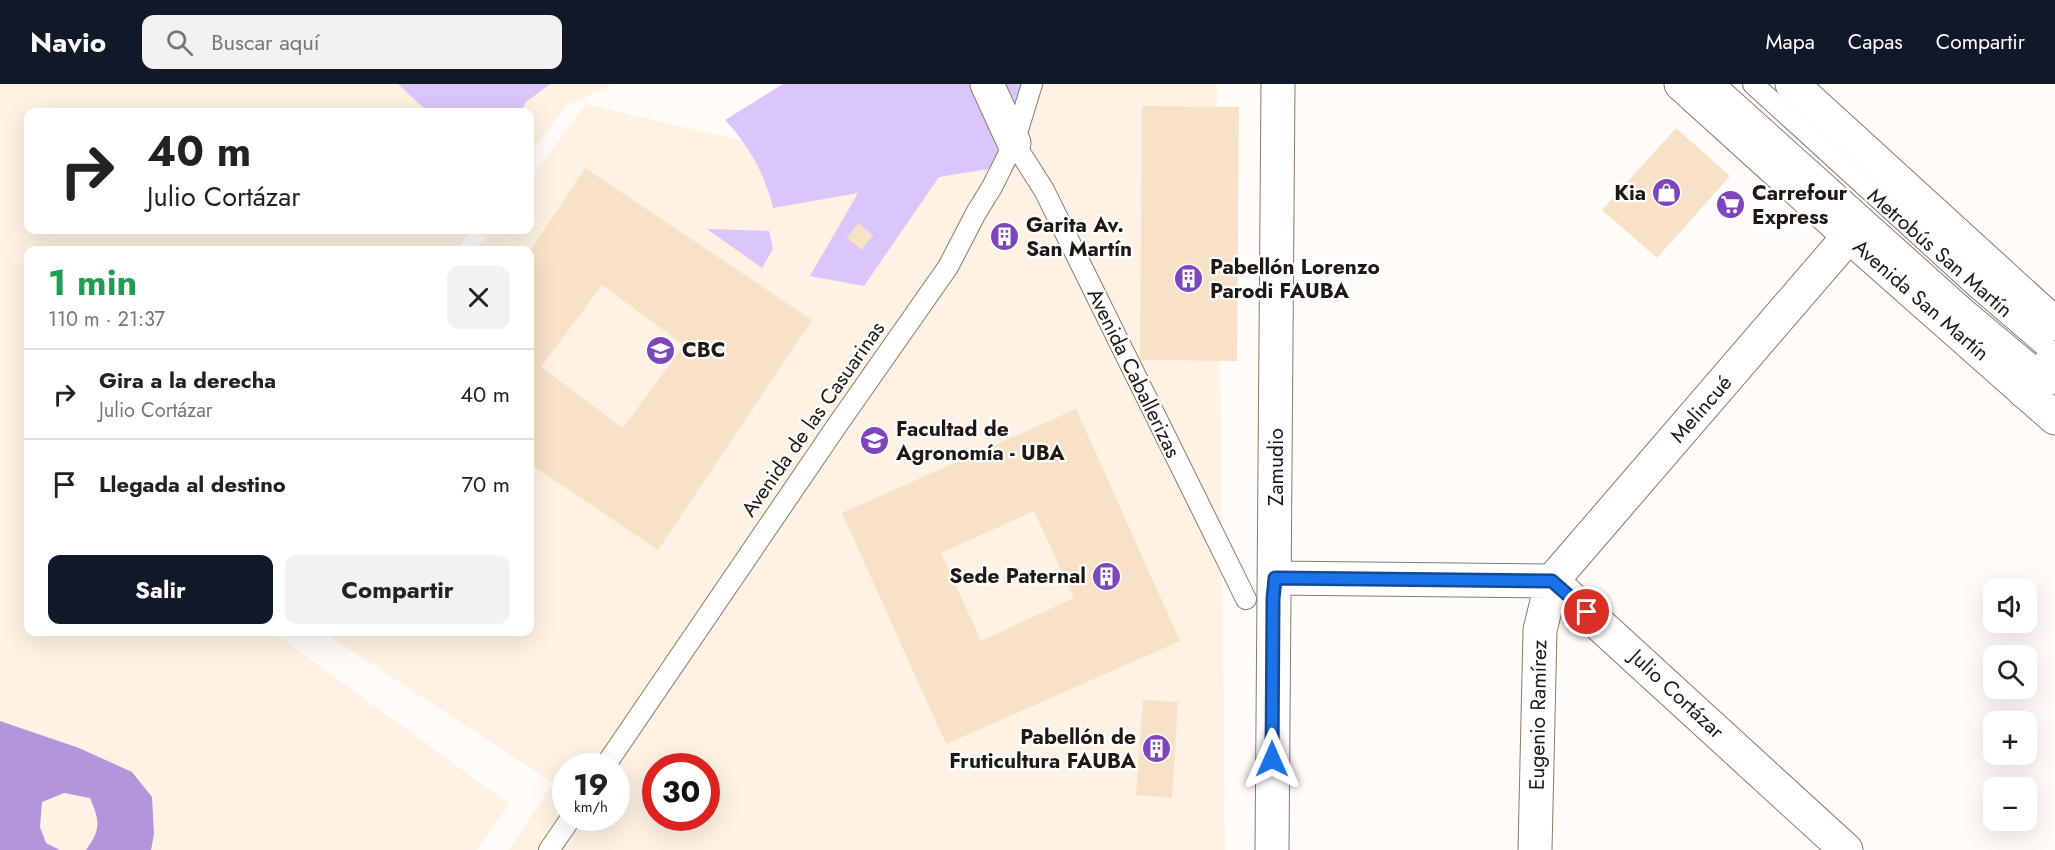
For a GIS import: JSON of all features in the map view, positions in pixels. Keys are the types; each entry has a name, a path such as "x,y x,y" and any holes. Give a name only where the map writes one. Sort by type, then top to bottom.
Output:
{"street":[{"name":"Avenida Caballerizas","path":"987,84 1014,143"},
{"name":"Zamudio","path":"1272,850 1278,84"},
{"name":"Avenida San Martín","path":"1681,84 1849,237 2046,372 2055,418"},
{"path":"1792,84 2055,324"},
{"name":"Melincué","path":"1552,581 1849,237"},
{"path":"1275,578 1552,581"},
{"name":"Eugenio Ramírez","path":"1535,850 1540,630 1552,581"},
{"name":"Julio Cortázar","path":"1552,581 1846,850"}],"lane":[{"name":"Avenida de las Casuarinas","path":"614,753 948,267 976,213 993,187 1014,143 1032,84"},
{"name":"Metrobús San Martín","path":"1715,84 1955,300 2046,372"},
{"name":"Metrobús San Martín","path":"1753,84 1979,290 2046,372"},
{"name":"Avenida Caballerizas","path":"1014,143 1044,190 1246,599"},
{"path":"549,850 562,831"}],"shaded area":[{"path":"0,84 615,84 567,105 534,149 534,108 24,108 24,234 469,234 459,246 24,246 24,636 278,636 509,804 477,850 0,850"},
{"path":"398,84 550,84 526,102 523,108 424,108"},
{"path":"783,84 1032,84 1001,167 939,177 864,286 810,276 858,193 773,208 766,184 755,161 742,140 725,120"},
{"name":"Facultad de Agronomía - UBA","path":"927,84 1217,84 1225,850 509,850 552,785 552,831 630,831 630,753 552,753 552,782 329,636 534,636 534,246 478,246 488,234 534,234 534,174 586,104 917,182"},
{"path":"707,229 769,231 773,249 762,268"},
{"path":"0,721 79,748 132,772 152,797 154,834 151,850 86,850 97,825 90,798 64,793 42,802 40,827 46,843 60,850 0,850"}],"building":[{"name":"Pabellón Lorenzo Parodi FAUBA","path":"1142,106 1239,107 1237,361 1140,360"},
{"name":"Kia","path":"1676,128 1730,176 1657,258 1602,210"},
{"name":"CBC","path":"585,168 812,320 658,550 534,467 533,246","holes":["602,285 684,345 623,428 541,367"]},
{"path":"858,223 873,235 862,250 847,238"},
{"name":"Garita Av. San Martín","path":"1001,224 1018,233 1009,249 992,240"},
{"name":"Sede Paternal","path":"1076,409 1180,641 946,744 842,513","holes":["1034,511 1074,598 981,641 941,553"]},
{"name":"Pabellón de Fruticultura FAUBA","path":"1143,700 1178,702 1172,798 1136,795"}],"place":[{"name":"Kia","path":"1667,193"},
{"name":"Carrefour Express","path":"1731,205"},
{"name":"Garita Av. San Martín","path":"1005,237"},
{"name":"Pabellón Lorenzo Parodi FAUBA","path":"1189,279"},
{"name":"CBC","path":"661,350"},
{"name":"Facultad de Agronomía - UBA","path":"875,441"},
{"name":"Sede Paternal","path":"1107,576"},
{"name":"Pabellón de Fruticultura FAUBA","path":"1157,749"}],"route":[{"path":"1272,759 1275,578 1552,581 1587,612"}]}
